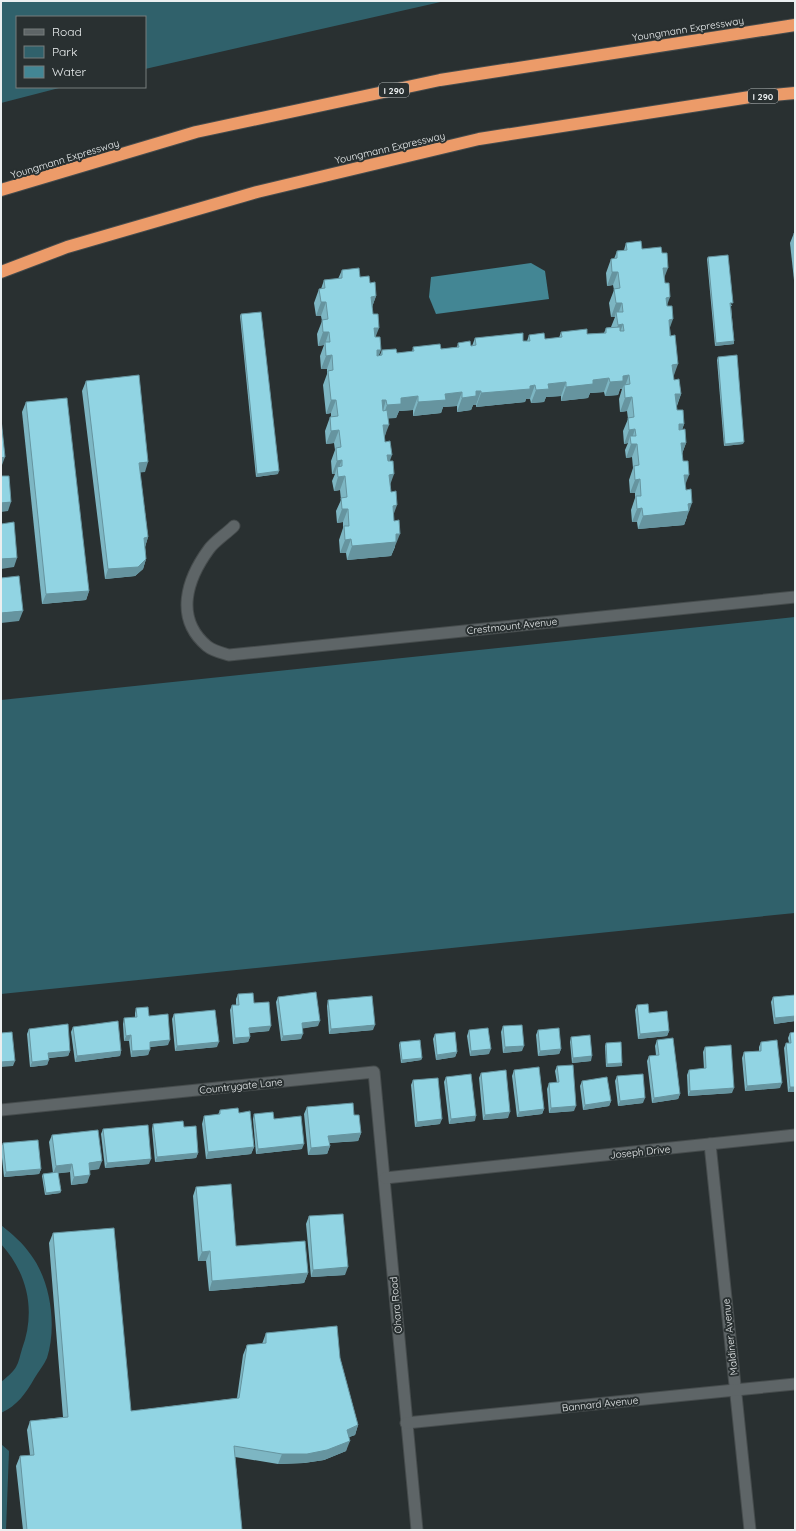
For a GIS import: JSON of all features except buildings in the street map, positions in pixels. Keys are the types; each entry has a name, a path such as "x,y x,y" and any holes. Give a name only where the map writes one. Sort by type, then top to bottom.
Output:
{"highway":[{"name":"Youngmann Expressway","path":"1,190 196,132 433,81 795,25"},
{"name":"Youngmann Expressway","path":"1,272 67,247 257,192 479,139 750,98 795,93"}],"street":[{"name":"Crestmount Avenue","path":"234,526 210,548 192,575 186,602 189,620 195,634 207,646 229,655 795,597"},
{"name":"Countrygate Lane","path":"1,1110 374,1072 385,1178"},
{"name":"Joseph Drive","path":"385,1178 795,1135"},
{"name":"Maldiner Avenue","path":"710,1144 750,1530"},
{"name":"Ohara Road","path":"385,1178 406,1423 417,1530"},
{"name":"Bannard Avenue","path":"406,1423 795,1384"}],"green space":[{"path":"1,1 445,1 146,69 146,16 16,16 16,88 59,88 1,103"},
{"path":"795,617 795,913 1,994 1,700"},
{"path":"1,1225 24,1247 38,1266 47,1291 50,1305 52,1332 46,1361 20,1399 12,1407 1,1413 1,1382 13,1371 18,1363 26,1335 29,1307 27,1294 18,1268 1,1244"},
{"path":"1,1444 9,1451 6,1530 1,1530"}],"water":[{"path":"531,263 545,271 549,299 436,314 429,297 431,277"}]}
